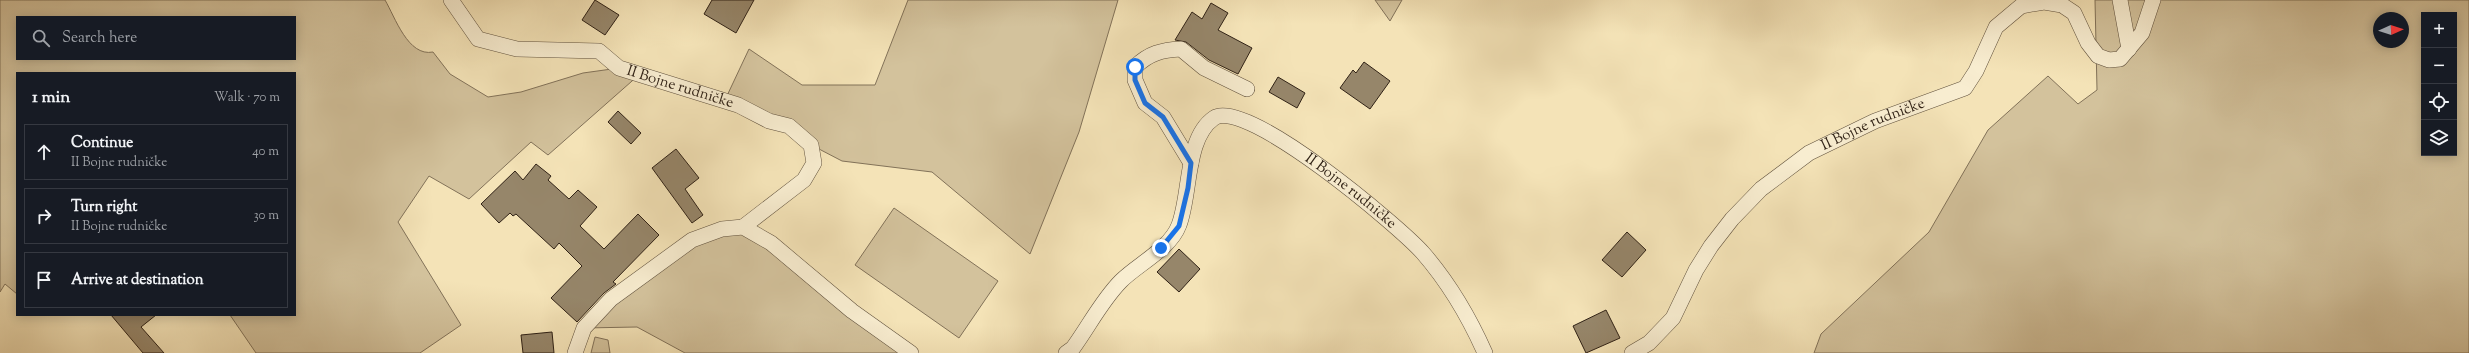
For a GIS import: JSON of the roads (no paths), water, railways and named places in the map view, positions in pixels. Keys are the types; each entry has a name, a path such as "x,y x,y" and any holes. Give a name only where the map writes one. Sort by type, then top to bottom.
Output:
{"street":[{"name":"II Bojne rudničke","path":"451,0 478,39 518,49 599,51 619,68 738,105 769,120 790,126 802,135 811,145 814,163 804,180 743,228"},
{"path":"2120,0 2129,49"},
{"name":"II Bojne rudničke","path":"1632,353 1649,343 1673,318 1696,270 1711,246 1732,218 1761,190 1809,153 1875,121 1965,88 1976,71 1996,27 2021,6 2044,2 2062,5 2074,13 2088,43 2098,56 2109,60 2120,58 2142,33 2153,0"},
{"path":"1191,163 1163,117 1145,103 1135,80 1135,67 1145,57 1161,50 1181,49 1204,68 1247,89"},
{"name":"II Bojne rudničke","path":"1066,353 1073,348 1121,281 1161,248 1179,226 1188,188 1191,163 1204,126 1216,116 1226,116 1245,120 1273,135 1343,183 1406,235 1424,254 1461,305 1485,353"},
{"path":"575,353 584,328 611,299 692,240 722,229 743,228 771,243 852,311 911,353"}]}
